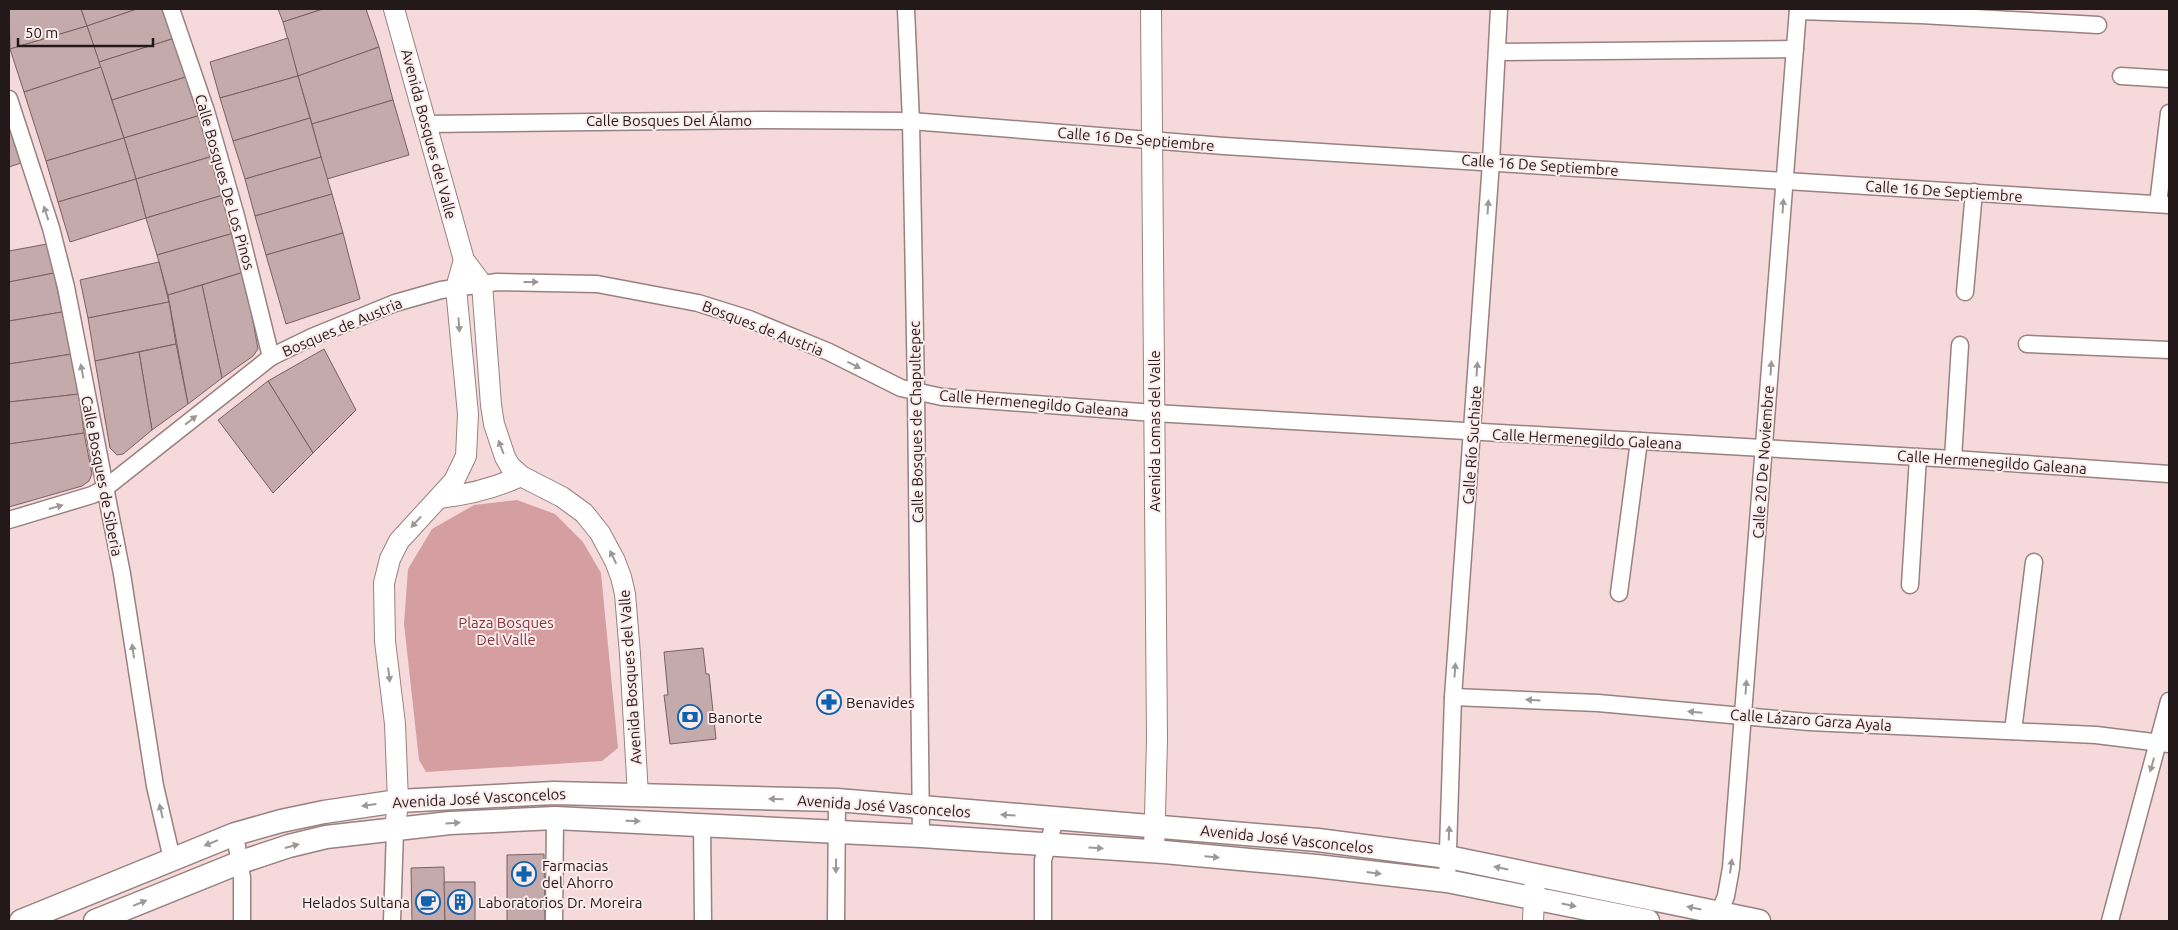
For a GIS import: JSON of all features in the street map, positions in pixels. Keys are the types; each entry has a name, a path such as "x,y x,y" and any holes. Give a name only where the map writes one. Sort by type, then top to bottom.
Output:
{"main road":[{"name":"Avenida José Vasconcelos","path":"21,921 235,834 281,821 324,812 398,801 528,794 704,795 837,800 1318,840 1448,857 1648,921"},
{"path":"555,818 571,812 620,804 638,796"},
{"name":"Avenida José Vasconcelos","path":"98,921 240,862 289,846 326,837 450,823 555,818 837,830 1154,852 1316,866 1447,881 1534,886 1718,917 1759,921"}],"street":[{"name":"Calle Bosques De Los Pinos","path":"171,9 209,121 236,216 271,357"},
{"name":"Avenida Bosques del Valle","path":"394,9 464,260 482,284 494,424 505,457 510,466 521,476 562,497 584,513 600,533 615,560 625,594 638,796"},
{"name":"Calle Bosques de Chapultepec","path":"906,9 911,121 916,392 921,836"},
{"name":"Avenida Lomas del Valle","path":"1151,9 1156,827 1154,852"},
{"name":"Calle Río Suchiate","path":"1447,881 1453,697 1473,433 1499,9"},
{"path":"1798,10 2098,25"},
{"name":"Calle 20 De Noviembre","path":"1718,917 1731,868 1798,10"},
{"path":"1497,52 1795,49"},
{"path":"2121,76 2169,79"},
{"name":"Calle Bosques de Siberia","path":"9,99 56,246 66,287 122,574 155,786 172,859"},
{"path":"2164,205 2169,113"},
{"name":"Calle Bosques Del Álamo","path":"427,124 755,120 911,121"},
{"name":"Calle 16 De Septiembre","path":"911,121 1224,146 2164,205"},
{"path":"1965,292 1974,192"},
{"path":"392,921 395,830 398,801 395,724 385,641 384,583 390,559 399,541 454,482 466,456 468,438 456,288 464,260"},
{"name":"Bosques de Austria","path":"9,520 80,499 104,489 271,357 312,337 395,303 456,288 482,284 497,282 596,284 698,302 749,319 829,352 901,388 916,392"},
{"path":"2027,344 2169,350"},
{"path":"1953,459 1960,345"},
{"name":"Calle Hermenegildo Galeana","path":"916,392 972,400 1154,413 1473,433 1953,459 2169,474"},
{"path":"1619,593 1639,441"},
{"path":"1910,585 1918,457"},
{"path":"439,498 458,496 521,476"},
{"path":"2013,731 2034,562"},
{"name":"Calle Lázaro Garza Ayala","path":"1453,697 1598,703 1809,722 2096,735 2164,743"},
{"path":"2110,921 2164,743 2169,701"},
{"path":"836,921 837,800"},
{"path":"1042,921 1043,860 1056,817"},
{"path":"554,921 555,818"},
{"path":"702,824 703,921"},
{"path":"235,834 240,862 242,921"},
{"path":"1533,921 1534,886"},
{"path":"88,893 98,921"}],"green space":[{"name":"Plaza Bosques Del Valle","path":"517,500 555,514 583,542 601,573 618,748 602,761 426,772 419,760 404,624 408,569 432,529 474,505"}],"building":[{"path":"9,9 81,9 87,26 10,49"},
{"path":"81,9 137,9 87,26"},
{"path":"137,9 164,9 175,38 99,62 87,26"},
{"path":"278,9 323,9 283,22"},
{"path":"323,9 366,9 379,47 298,76 283,22"},
{"path":"87,26 101,67 24,92 10,49"},
{"path":"175,38 189,76 112,100 99,62"},
{"path":"288,38 298,76 220,98 210,62"},
{"path":"379,47 393,100 312,124 298,76"},
{"path":"101,67 124,138 46,161 24,92"},
{"path":"189,76 201,115 124,138 112,100"},
{"path":"298,76 310,118 233,141 220,98"},
{"path":"393,100 409,155 327,179 312,124"},
{"path":"201,115 213,156 136,179 124,138"},
{"path":"310,118 321,157 245,179 233,141"},
{"path":"9,126 21,163 9,167"},
{"path":"124,138 136,179 58,202 46,161"},
{"path":"213,156 223,195 146,218 136,179"},
{"path":"321,157 332,194 255,216 245,179"},
{"path":"136,179 146,218 70,242 58,202"},
{"path":"332,194 343,233 266,255 255,216"},
{"path":"223,195 234,233 157,255 146,218"},
{"path":"234,233 244,272 168,295 157,255"},
{"path":"343,233 360,299 286,324 266,255"},
{"path":"47,244 54,273 9,282 9,251"},
{"path":"159,262 169,302 88,318 80,280"},
{"path":"244,272 258,349 253,356 222,378 202,285"},
{"path":"54,273 62,312 9,321 9,282"},
{"path":"202,285 222,378 188,404 168,295"},
{"path":"169,302 176,344 95,361 88,318"},
{"path":"62,312 72,354 9,364 9,321"},
{"path":"176,344 188,404 152,430 139,352"},
{"path":"324,349 356,410 313,453 268,381"},
{"path":"139,352 152,430 123,454 117,455 110,448 95,361"},
{"path":"72,354 79,394 9,402 9,364"},
{"path":"268,381 313,453 273,493 218,420"},
{"path":"79,394 84,433 9,444 9,402"},
{"path":"84,433 92,474 89,481 82,486 9,507 9,444"},
{"name":"Banorte","path":"703,648 706,674 709,674 716,739 670,744 664,695 668,695 664,652"},
{"path":"544,854 545,921 507,921 507,855"},
{"name":"Helados Sultana","path":"444,867 445,921 412,921 411,868"},
{"name":"Laboratorios Dr. Moreira","path":"444,882 475,882 475,921 445,921"}],"place":[{"name":"Benavides","path":"829,702"},
{"name":"Banorte","path":"690,717"},
{"name":"Farmacias del Ahorro","path":"524,874"},
{"name":"Helados Sultana","path":"428,902"},
{"name":"Laboratorios Dr. Moreira","path":"460,902"}]}
